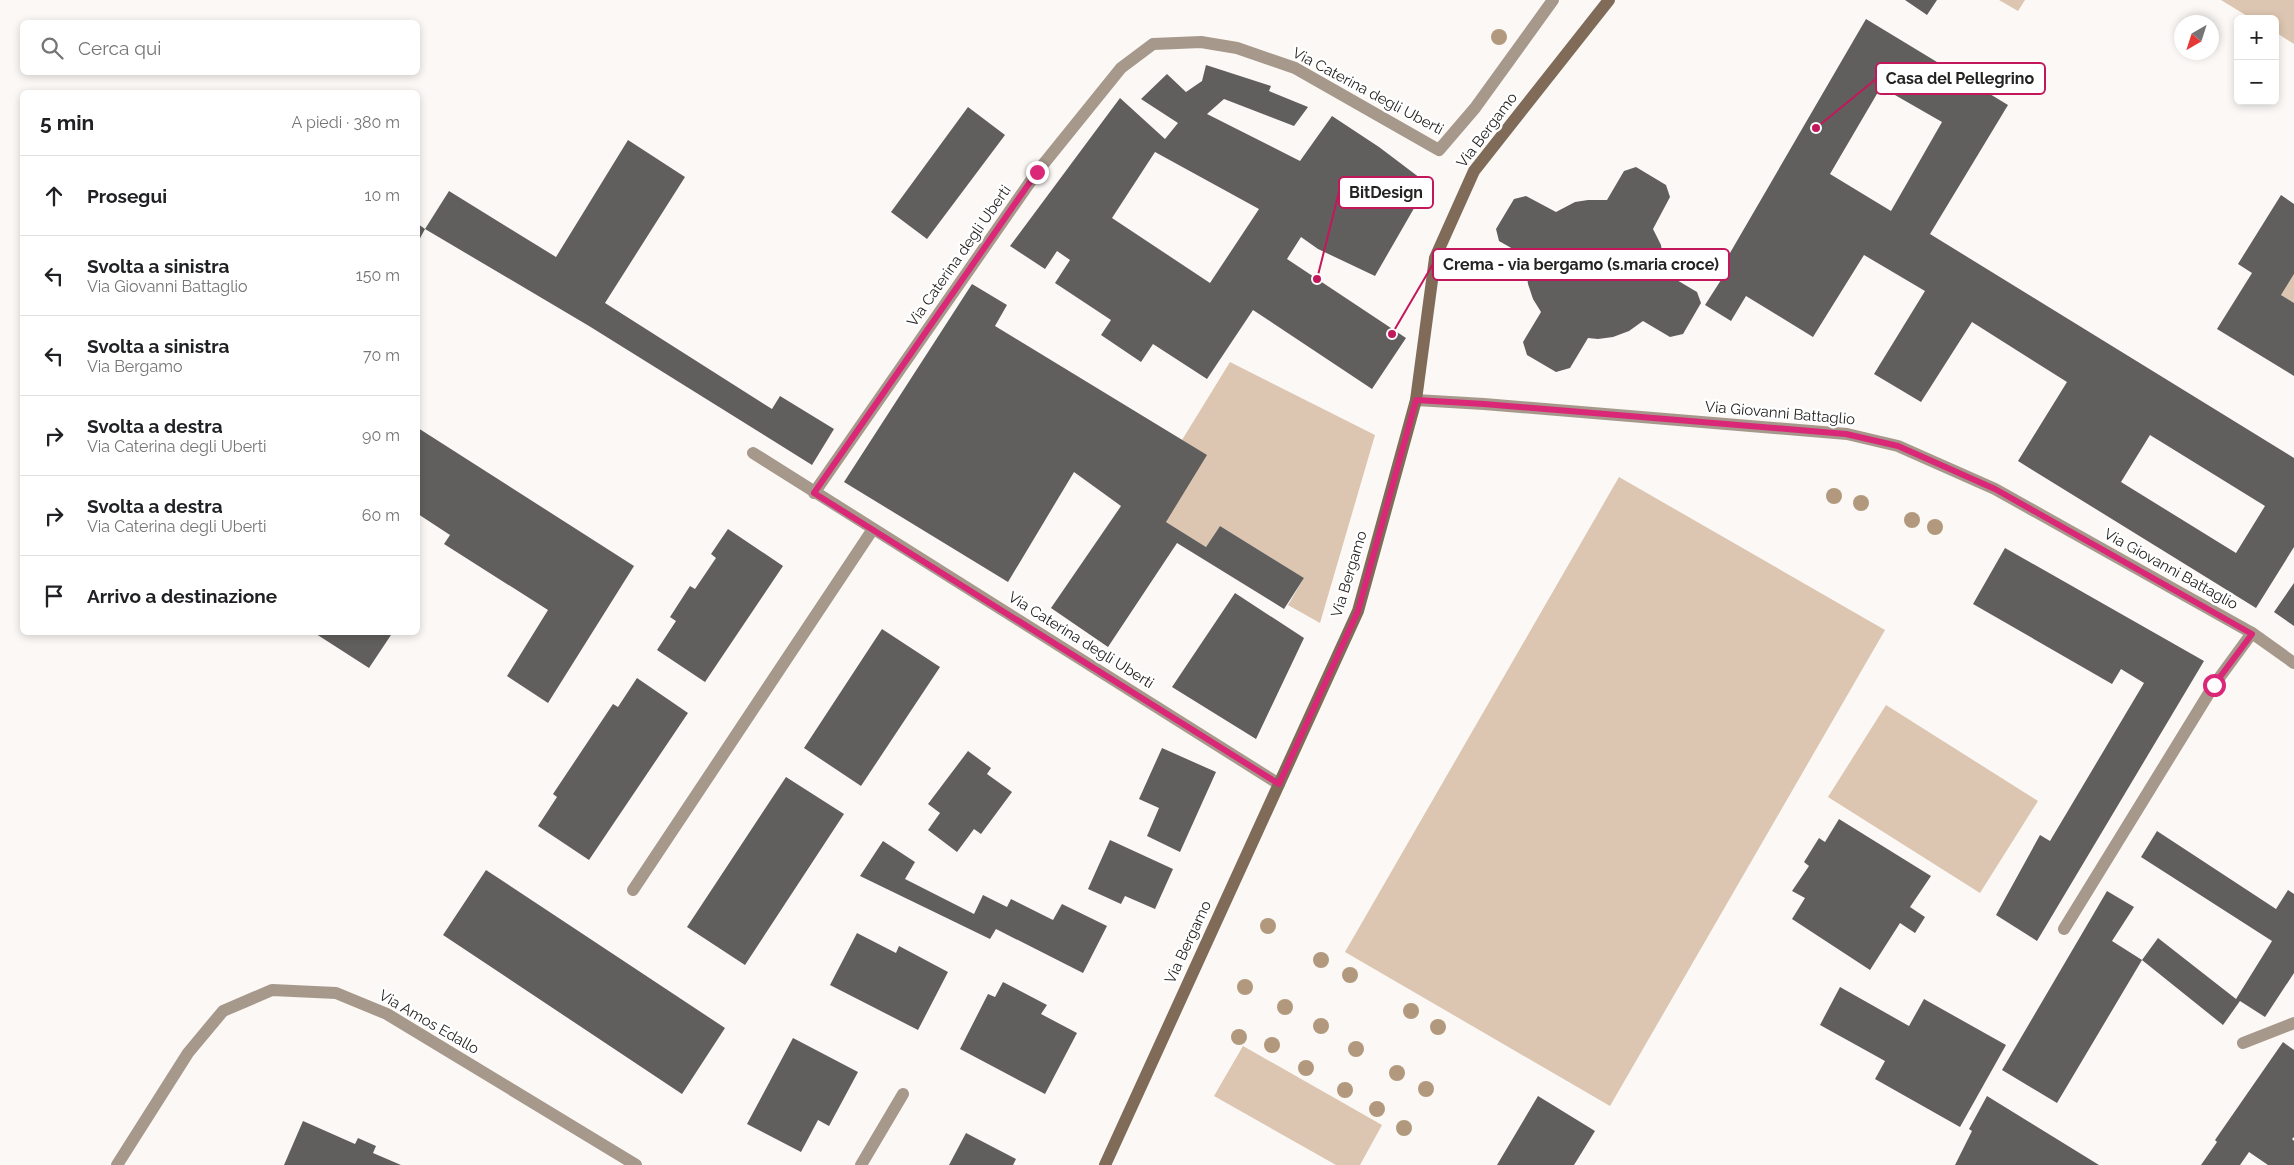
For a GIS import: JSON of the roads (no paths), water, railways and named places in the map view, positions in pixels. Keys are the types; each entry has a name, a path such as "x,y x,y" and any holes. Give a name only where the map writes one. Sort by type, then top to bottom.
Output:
{"main road":[{"name":"Via Bergamo","path":"1105,1165 1358,611 1416,400 1435,258 1474,171 1609,0"}],"street":[{"name":"Via Caterina degli Uberti","path":"814,493 1037,172 1121,68 1153,44 1201,42 1237,48 1295,68 1439,150 1475,108 1553,0"},
{"name":"Via Giovanni Battaglio","path":"1416,400 1846,434 1898,446 1995,489 2252,634 2294,663"},
{"name":"Via Caterina degli Uberti","path":"753,453 1279,784"},
{"path":"633,890 873,529"},
{"path":"2064,930 2214,685 2252,634"},
{"name":"Via Amos Edallo","path":"117,1165 188,1053 223,1011 272,990 336,993 387,1014 636,1165"},
{"path":"2243,1043 2294,1023"},
{"path":"861,1165 903,1094"}],"place":[{"name":"Casa del Pellegrino","path":"1816,128"},
{"name":"BitDesign","path":"1317,279"},
{"name":"Crema - via bergamo (s.maria croce)","path":"1392,334"}]}
